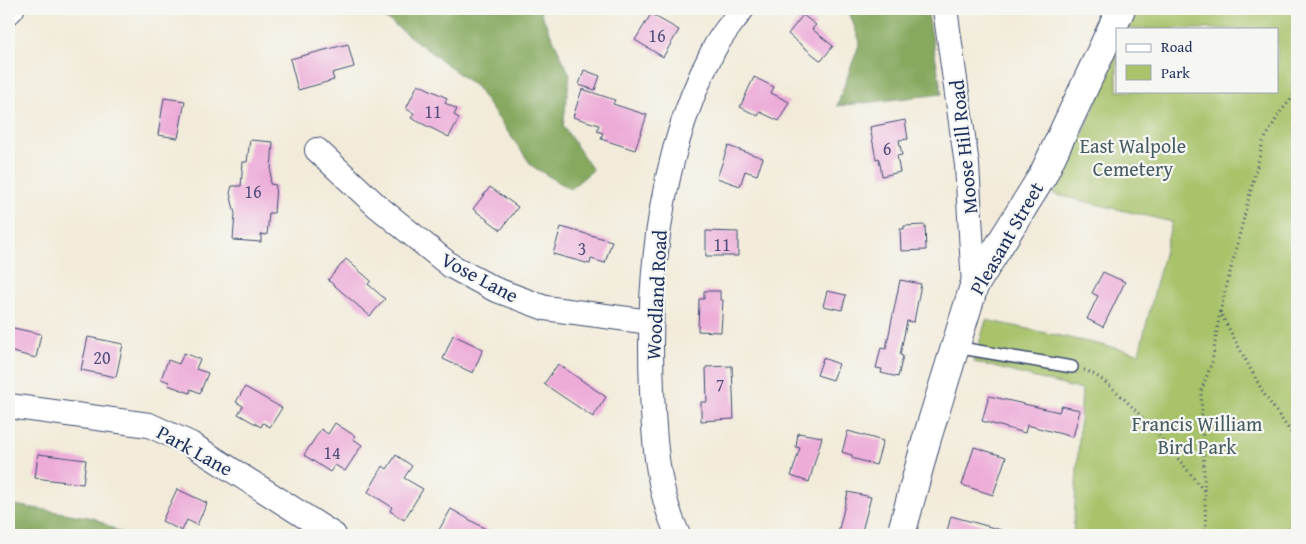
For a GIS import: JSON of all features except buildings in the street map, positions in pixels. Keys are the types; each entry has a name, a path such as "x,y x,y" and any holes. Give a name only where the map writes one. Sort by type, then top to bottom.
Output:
{"street":[{"path":"9,12 12,9"},
{"name":"Woodland Road","path":"674,533 663,493 655,447 650,322 656,237 669,174 683,123 714,48 742,9"},
{"name":"Moose Hill Road","path":"945,9 967,165 974,286"},
{"name":"Pleasant Street","path":"901,535 927,438 974,286 1043,175 1121,9"},
{"name":"Vose Lane","path":"317,150 377,206 444,261 494,289 545,308 650,322"},
{"name":"Park Lane","path":"9,406 149,425 190,444 334,535"}],"lane":[{"path":"956,347 1072,367"}],"path":[{"path":"1206,535 1201,391 1212,362 1220,312 1263,142 1281,111 1297,92"},
{"path":"1220,312 1264,394 1297,441"},
{"path":"1072,367 1089,371 1120,397 1169,447 1204,492"},
{"path":"1274,535 1297,527"},
{"path":"1206,530 1215,535"}],"green space":[{"path":"369,9 539,9 570,75 563,126 593,170 570,189 532,166 476,87 391,22"},
{"path":"848,9 927,9 942,94 837,106 860,42"},
{"name":"Francis William Bird Park","path":"1145,9 1203,9 1226,13 1234,9 1297,9 1297,535 1073,535 1082,390 974,362 986,320 1139,353 1172,222 1053,194 1076,151 1116,54 1116,92 1278,92 1278,28 1127,28 1133,14"},
{"path":"9,504 94,518 125,535 9,535"}],"park label":[{"name":"East Walpole Cemetery","path":"1133,156"}]}
